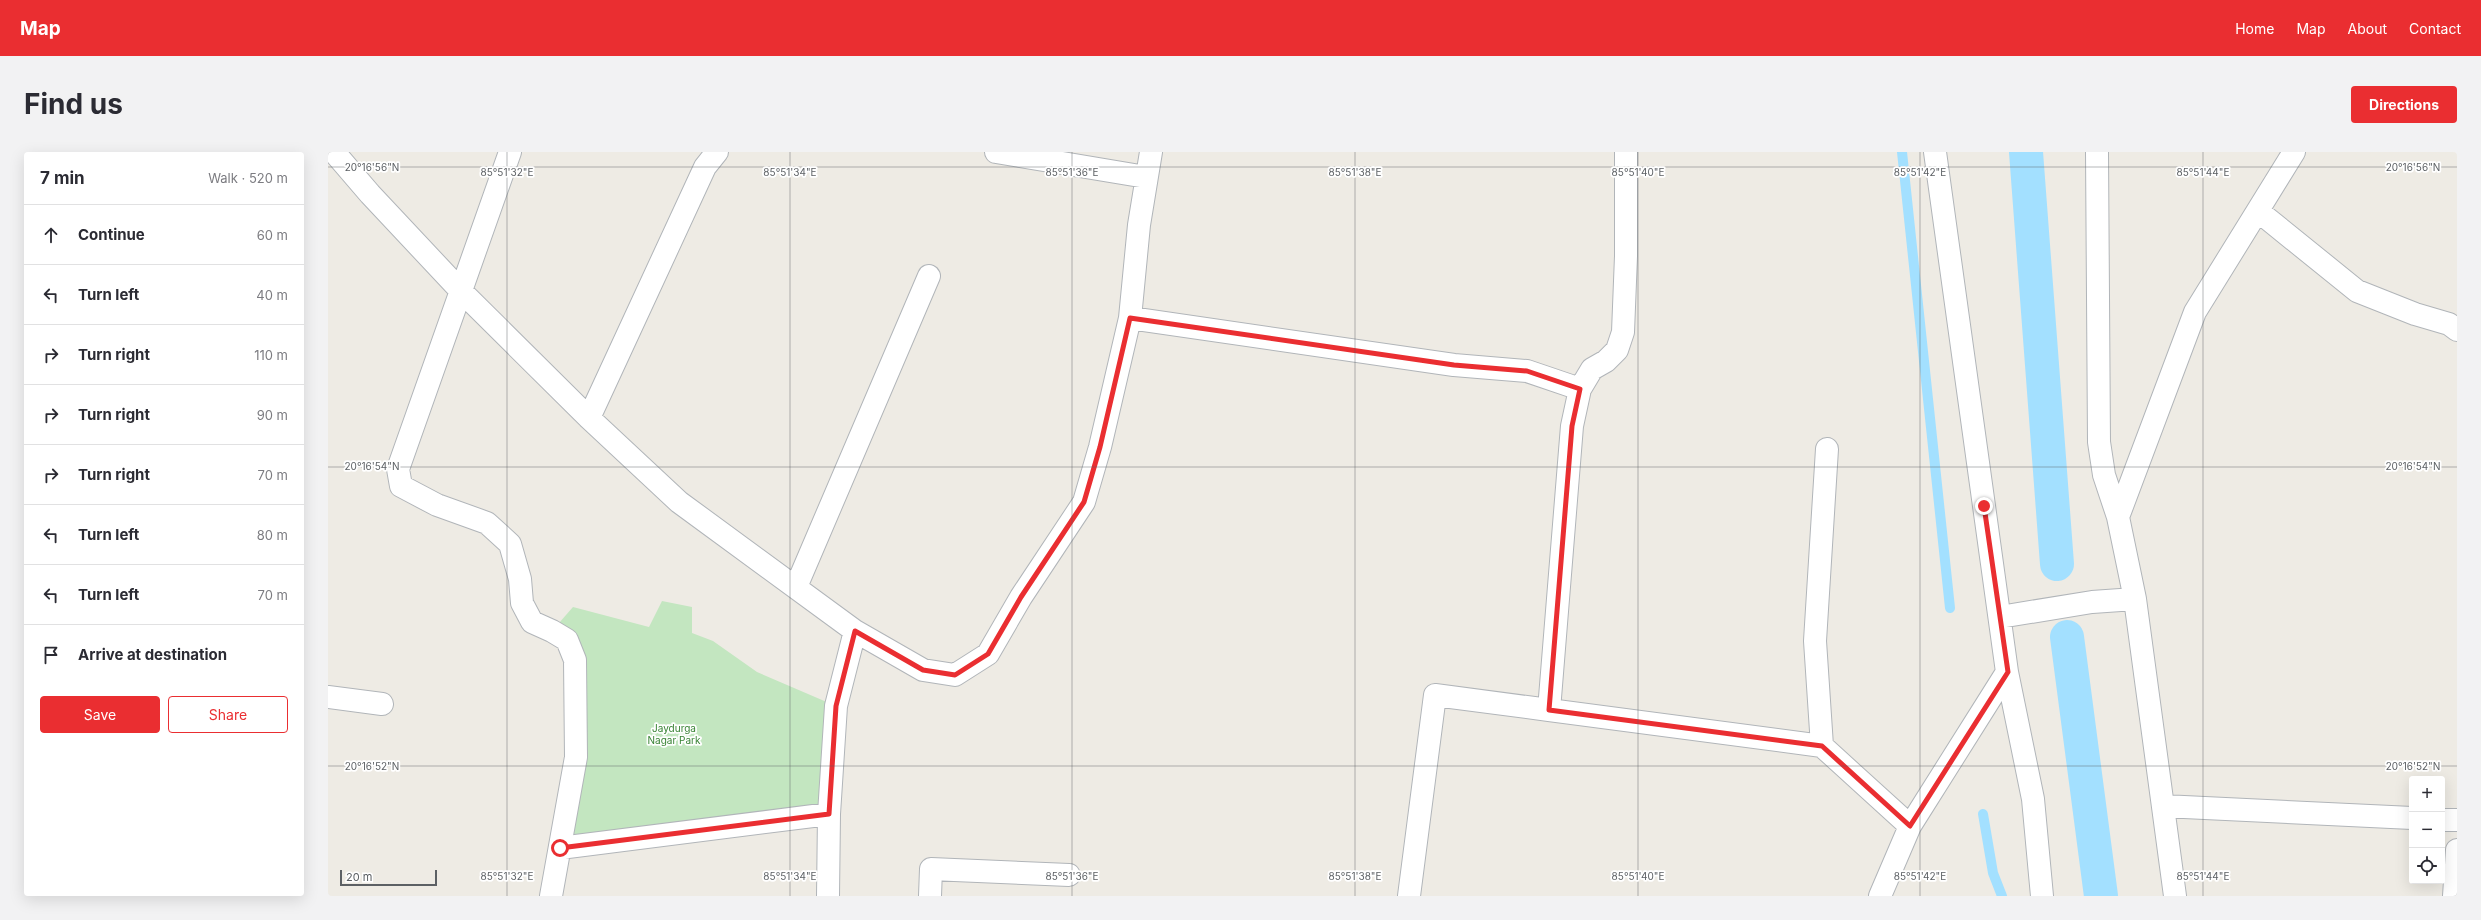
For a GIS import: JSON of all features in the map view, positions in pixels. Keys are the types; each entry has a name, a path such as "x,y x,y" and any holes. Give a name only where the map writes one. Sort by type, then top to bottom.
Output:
{"street":[{"path":"334,152 370,194 461,291 590,418 679,502 855,631 923,670 955,675 988,654 1021,597 1084,502 1100,447 1130,318 1150,152"},
{"path":"510,152 398,469 401,486 437,505 487,523 510,544 520,579 522,602 532,622 567,640 575,660 576,757 551,896"},
{"path":"590,418 705,167 716,152"},
{"path":"996,152 1146,177"},
{"path":"1549,710 1572,434 1580,389 1592,369 1606,361 1617,350 1623,332 1626,256 1626,152"},
{"path":"1935,152 1959,335 2008,672 2033,799 2042,896"},
{"path":"2097,152 2099,442 2104,475 2118,517 2135,599 2175,896"},
{"path":"2118,517 2195,312 2294,152"},
{"path":"2258,211 2356,291 2414,314 2449,324 2457,330"},
{"path":"796,587 929,276"},
{"path":"1130,318 1454,365 1527,371 1580,389"},
{"path":"1822,746 1815,641 1827,449"},
{"path":"2000,617 2092,602 2135,599"},
{"path":"828,896 829,814 836,706 855,631"},
{"path":"1880,896 1910,826 2008,672"},
{"path":"1409,896 1435,695 1822,746 1910,826"},
{"path":"328,697 382,704"},
{"path":"2163,806 2409,818"},
{"path":"560,848 829,814"},
{"path":"2445,820 2457,820"},
{"path":"2454,896 2457,850"},
{"path":"930,896 931,869 1069,875"}],"green space":[{"name":"Jaydurga Nagar Park","path":"662,601 692,607 692,633 713,641 757,672 836,706 829,814 560,848 575,660 552,631 573,607 649,627"}],"waterway":[{"path":"1902,152 1950,608"},
{"path":"2026,152 2057,564"},
{"path":"2067,637 2101,896"},
{"path":"1983,814 1993,873 2002,896"}],"route":[{"path":"560,848 829,814 836,706 855,631 923,670 955,675 988,654 1021,597 1084,502 1100,447 1130,318 1454,365 1527,371 1580,389 1572,426 1549,710 1822,746 1910,826 2008,672 1984,506"}]}
